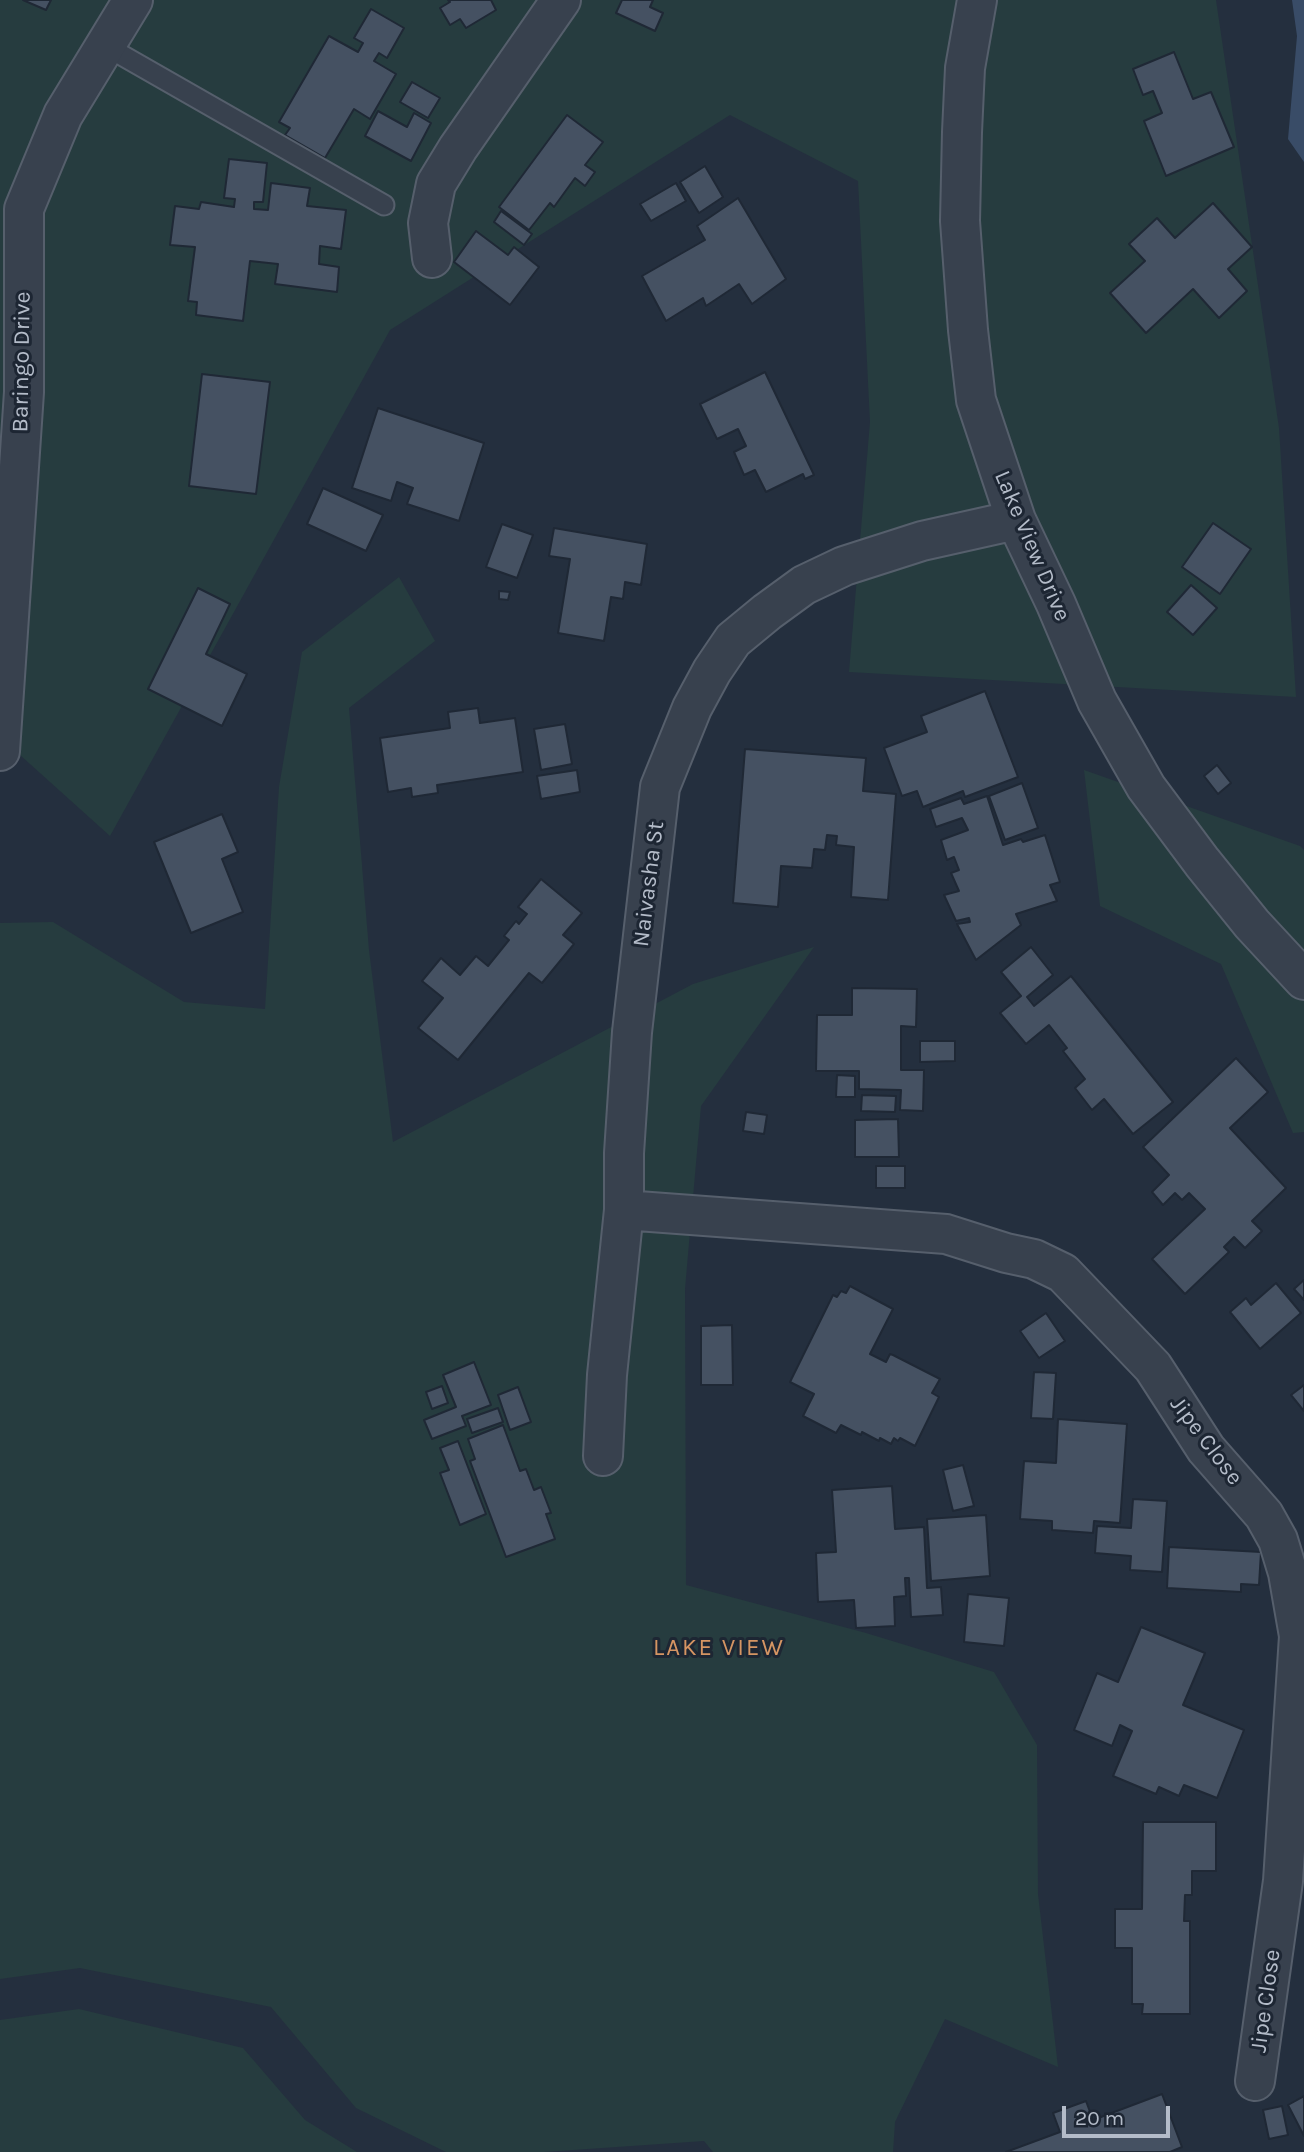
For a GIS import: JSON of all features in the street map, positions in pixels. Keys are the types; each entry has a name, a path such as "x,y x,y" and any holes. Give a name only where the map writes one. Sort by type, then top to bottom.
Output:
{"street":[{"name":"Baringo Drive","path":"0,751 24,392 24,209 63,115 133,0"},
{"path":"432,258 428,223 436,184 457,148 561,0"},
{"name":"Lake View Drive","path":"977,0 965,68 962,132 960,221 968,330 976,400 1016,520 1056,604 1097,701 1146,787 1252,924 1304,980"},
{"name":"Naivasha St","path":"603,1456 607,1375 624,1210 624,1153 632,1032 660,787 692,708 733,640 804,585 844,566 922,541 1016,520"},
{"name":"Jipe Close","path":"624,1210 946,1234 1034,1259 1063,1273 1153,1367 1206,1449 1264,1515 1278,1540 1288,1573 1299,1636 1283,1881 1255,2081"}],"lane":[{"path":"104,45 384,205"}],"green space":[{"path":"0,0 1216,0 1279,428 1296,697 849,672 870,422 858,181 730,115 390,330 110,836 0,737"},
{"path":"399,577 435,641 349,708 369,950 393,1142 693,984 814,947 701,1106 685,1289 686,1585 866,1633 994,1672 1037,1745 1038,1894 1058,2067 945,2019 895,2122 893,2152 713,2152 704,2141 544,2152 446,2152 356,2108 271,2007 80,1968 0,1979 0,923 53,922 184,1002 265,1009 279,787 302,652"},
{"path":"1084,770 1300,846 1304,850 1304,1132 1293,1133 1221,964 1100,906"},
{"path":"79,2009 243,2048 305,2120 357,2152 0,2152 0,2020"}],"water":[{"path":"1292,0 1304,0 1304,162 1288,139 1297,36"}],"building":[{"path":"23,0 51,0 46,10"},
{"path":"448,0 491,0 496,10 466,28 460,19 450,25 440,8 450,2"},
{"path":"622,0 653,0 650,7 663,13 655,31 616,13"},
{"path":"371,9 404,28 387,58 379,53 374,61 396,74 370,119 354,109 325,158 285,135 290,128 279,122 329,36 358,52 363,43 354,38"},
{"path":"1174,52 1193,99 1211,92 1234,147 1166,176 1144,121 1162,113 1153,91 1143,95 1133,69"},
{"path":"412,82 440,98 428,118 400,102"},
{"path":"378,111 407,127 414,113 431,123 411,161 365,136"},
{"path":"567,115 603,142 585,165 595,172 585,186 575,178 554,207 550,203 529,230 499,207"},
{"path":"229,159 267,163 263,202 254,202 254,209 268,210 271,183 310,188 307,206 346,210 341,249 320,246 319,264 339,267 337,292 275,284 278,264 250,261 243,321 196,315 197,302 188,301 195,247 170,245 175,206 199,209 201,202 234,207 235,199 224,198"},
{"path":"705,166 723,197 699,213 680,182"},
{"path":"676,183 686,201 651,221 640,204"},
{"path":"738,198 786,279 752,304 739,284 706,306 703,298 666,321 642,276 705,240 697,226"},
{"path":"1213,203 1252,247 1228,269 1247,291 1219,318 1193,289 1146,333 1110,293 1145,261 1129,244 1157,218 1175,238"},
{"path":"501,211 532,234 524,245 494,222"},
{"path":"476,231 508,255 514,247 539,267 510,305 454,262"},
{"path":"765,372 814,475 805,479 803,474 766,492 755,470 744,475 734,452 746,446 738,429 717,439 700,404"},
{"path":"202,374 270,382 256,494 189,486"},
{"path":"378,408 484,443 459,521 407,504 413,488 397,482 391,501 352,488"},
{"path":"323,488 383,515 366,551 307,524"},
{"path":"1213,523 1251,549 1220,594 1182,567"},
{"path":"502,524 533,535 517,578 486,567"},
{"path":"554,528 647,544 641,585 625,582 623,599 611,597 604,641 558,633 570,559 549,556"},
{"path":"1191,585 1217,608 1193,635 1167,612"},
{"path":"198,588 230,604 206,654 247,674 222,726 148,689"},
{"path":"499,591 510,592 508,600 499,599"},
{"path":"985,691 1018,777 965,797 963,791 923,807 917,791 902,796 884,748 927,732 921,716"},
{"path":"478,708 480,723 515,718 523,772 437,785 438,793 412,797 411,788 388,792 380,738 450,728 448,712"},
{"path":"565,724 572,764 541,770 534,729"},
{"path":"745,749 866,758 863,791 896,794 888,900 851,897 854,847 836,845 837,836 827,835 825,850 814,849 812,868 781,866 778,907 733,903"},
{"path":"1217,765 1231,783 1218,794 1204,776"},
{"path":"577,770 580,792 541,799 537,776"},
{"path":"1022,783 1038,828 1005,840 989,796"},
{"path":"987,796 1003,845 1045,835 1060,882 1050,885 1057,901 1016,914 1021,925 976,960 957,924 970,922 969,918 956,921 944,895 959,891 951,873 959,870 954,857 947,860 941,840 968,830 962,818 936,827 930,809 961,798 964,804"},
{"path":"222,814 238,852 222,859 243,912 191,933 154,842"},
{"path":"541,879 582,913 563,935 574,944 542,983 529,973 458,1060 418,1028 443,998 422,981 441,958 460,975 476,956 488,966 509,940 504,936 516,921 519,924 527,914 518,907"},
{"path":"1031,947 1053,975 1027,997 1034,1006 1071,976 1173,1102 1133,1134 1104,1099 1092,1110 1075,1088 1085,1079 1063,1051 1067,1048 1049,1025 1026,1044 1000,1013 1021,996 1001,972"},
{"path":"852,988 917,989 916,1027 901,1026 901,1070 924,1070 923,1111 900,1110 901,1090 859,1089 859,1071 816,1071 817,1015 852,1015"},
{"path":"920,1041 955,1041 955,1061 920,1062"},
{"path":"1236,1058 1268,1092 1230,1128 1286,1188 1252,1221 1262,1231 1245,1248 1234,1237 1224,1247 1229,1252 1185,1294 1152,1259 1205,1209 1189,1193 1182,1200 1175,1193 1163,1205 1152,1192 1169,1175 1143,1147"},
{"path":"837,1075 855,1076 855,1097 836,1097"},
{"path":"862,1095 896,1096 895,1112 861,1111"},
{"path":"746,1112 767,1115 764,1134 743,1131"},
{"path":"898,1119 899,1157 855,1157 855,1120"},
{"path":"876,1166 905,1166 905,1188 876,1188"},
{"path":"1304,1280 1304,1300 1294,1289"},
{"path":"1276,1283 1301,1313 1260,1349 1230,1312 1246,1298 1251,1305"},
{"path":"850,1286 893,1309 870,1354 886,1362 890,1354 893,1355 940,1379 932,1393 939,1397 915,1446 900,1438 898,1441 894,1438 891,1444 880,1438 879,1441 841,1425 836,1433 803,1416 814,1394 790,1382 833,1295 837,1297 841,1291 846,1293"},
{"path":"1046,1313 1065,1341 1039,1358 1020,1331"},
{"path":"732,1325 733,1385 701,1385 701,1326"},
{"path":"474,1362 491,1405 462,1416 466,1426 432,1439 424,1420 456,1407 443,1375"},
{"path":"1034,1372 1056,1373 1053,1419 1031,1418"},
{"path":"1304,1385 1304,1411 1291,1395"},
{"path":"442,1386 448,1403 432,1409 426,1392"},
{"path":"518,1387 531,1422 510,1430 498,1395"},
{"path":"498,1408 503,1422 472,1433 467,1419"},
{"path":"1058,1419 1127,1424 1120,1523 1094,1521 1093,1533 1052,1530 1052,1521 1020,1519 1024,1461 1056,1463"},
{"path":"503,1425 520,1471 526,1469 534,1490 541,1487 551,1513 546,1514 555,1539 506,1557 470,1461 475,1459 468,1439"},
{"path":"458,1441 486,1514 460,1525 440,1473 449,1470 440,1448"},
{"path":"963,1465 974,1506 953,1511 943,1470"},
{"path":"892,1486 895,1529 924,1527 927,1588 941,1587 943,1615 911,1617 909,1578 905,1578 906,1596 894,1597 895,1626 856,1628 854,1600 818,1602 816,1553 836,1552 832,1490"},
{"path":"1133,1499 1167,1501 1162,1572 1130,1570 1131,1556 1095,1553 1097,1526 1131,1528"},
{"path":"986,1515 990,1576 931,1581 927,1519"},
{"path":"1169,1547 1261,1552 1259,1585 1241,1584 1241,1592 1167,1588"},
{"path":"968,1594 1009,1598 1004,1646 964,1642"},
{"path":"1141,1627 1205,1653 1183,1705 1244,1730 1217,1798 1184,1785 1179,1796 1159,1787 1156,1794 1113,1776 1132,1731 1120,1725 1112,1746 1074,1730 1097,1673 1118,1682"},
{"path":"1143,1822 1216,1822 1216,1871 1192,1871 1192,1895 1185,1895 1184,1921 1190,1921 1190,2014 1142,2014 1143,2004 1132,2004 1132,1948 1115,1948 1115,1909 1142,1909"},
{"path":"1162,2094 1182,2147 1170,2152 1006,2152 1060,2132 1053,2113 1086,2101 1093,2120"},
{"path":"1304,2096 1304,2136 1288,2105"},
{"path":"1282,2106 1288,2135 1269,2139 1263,2110"}],"district":[{"name":"LAKE VIEW","path":"719,1648"}]}
